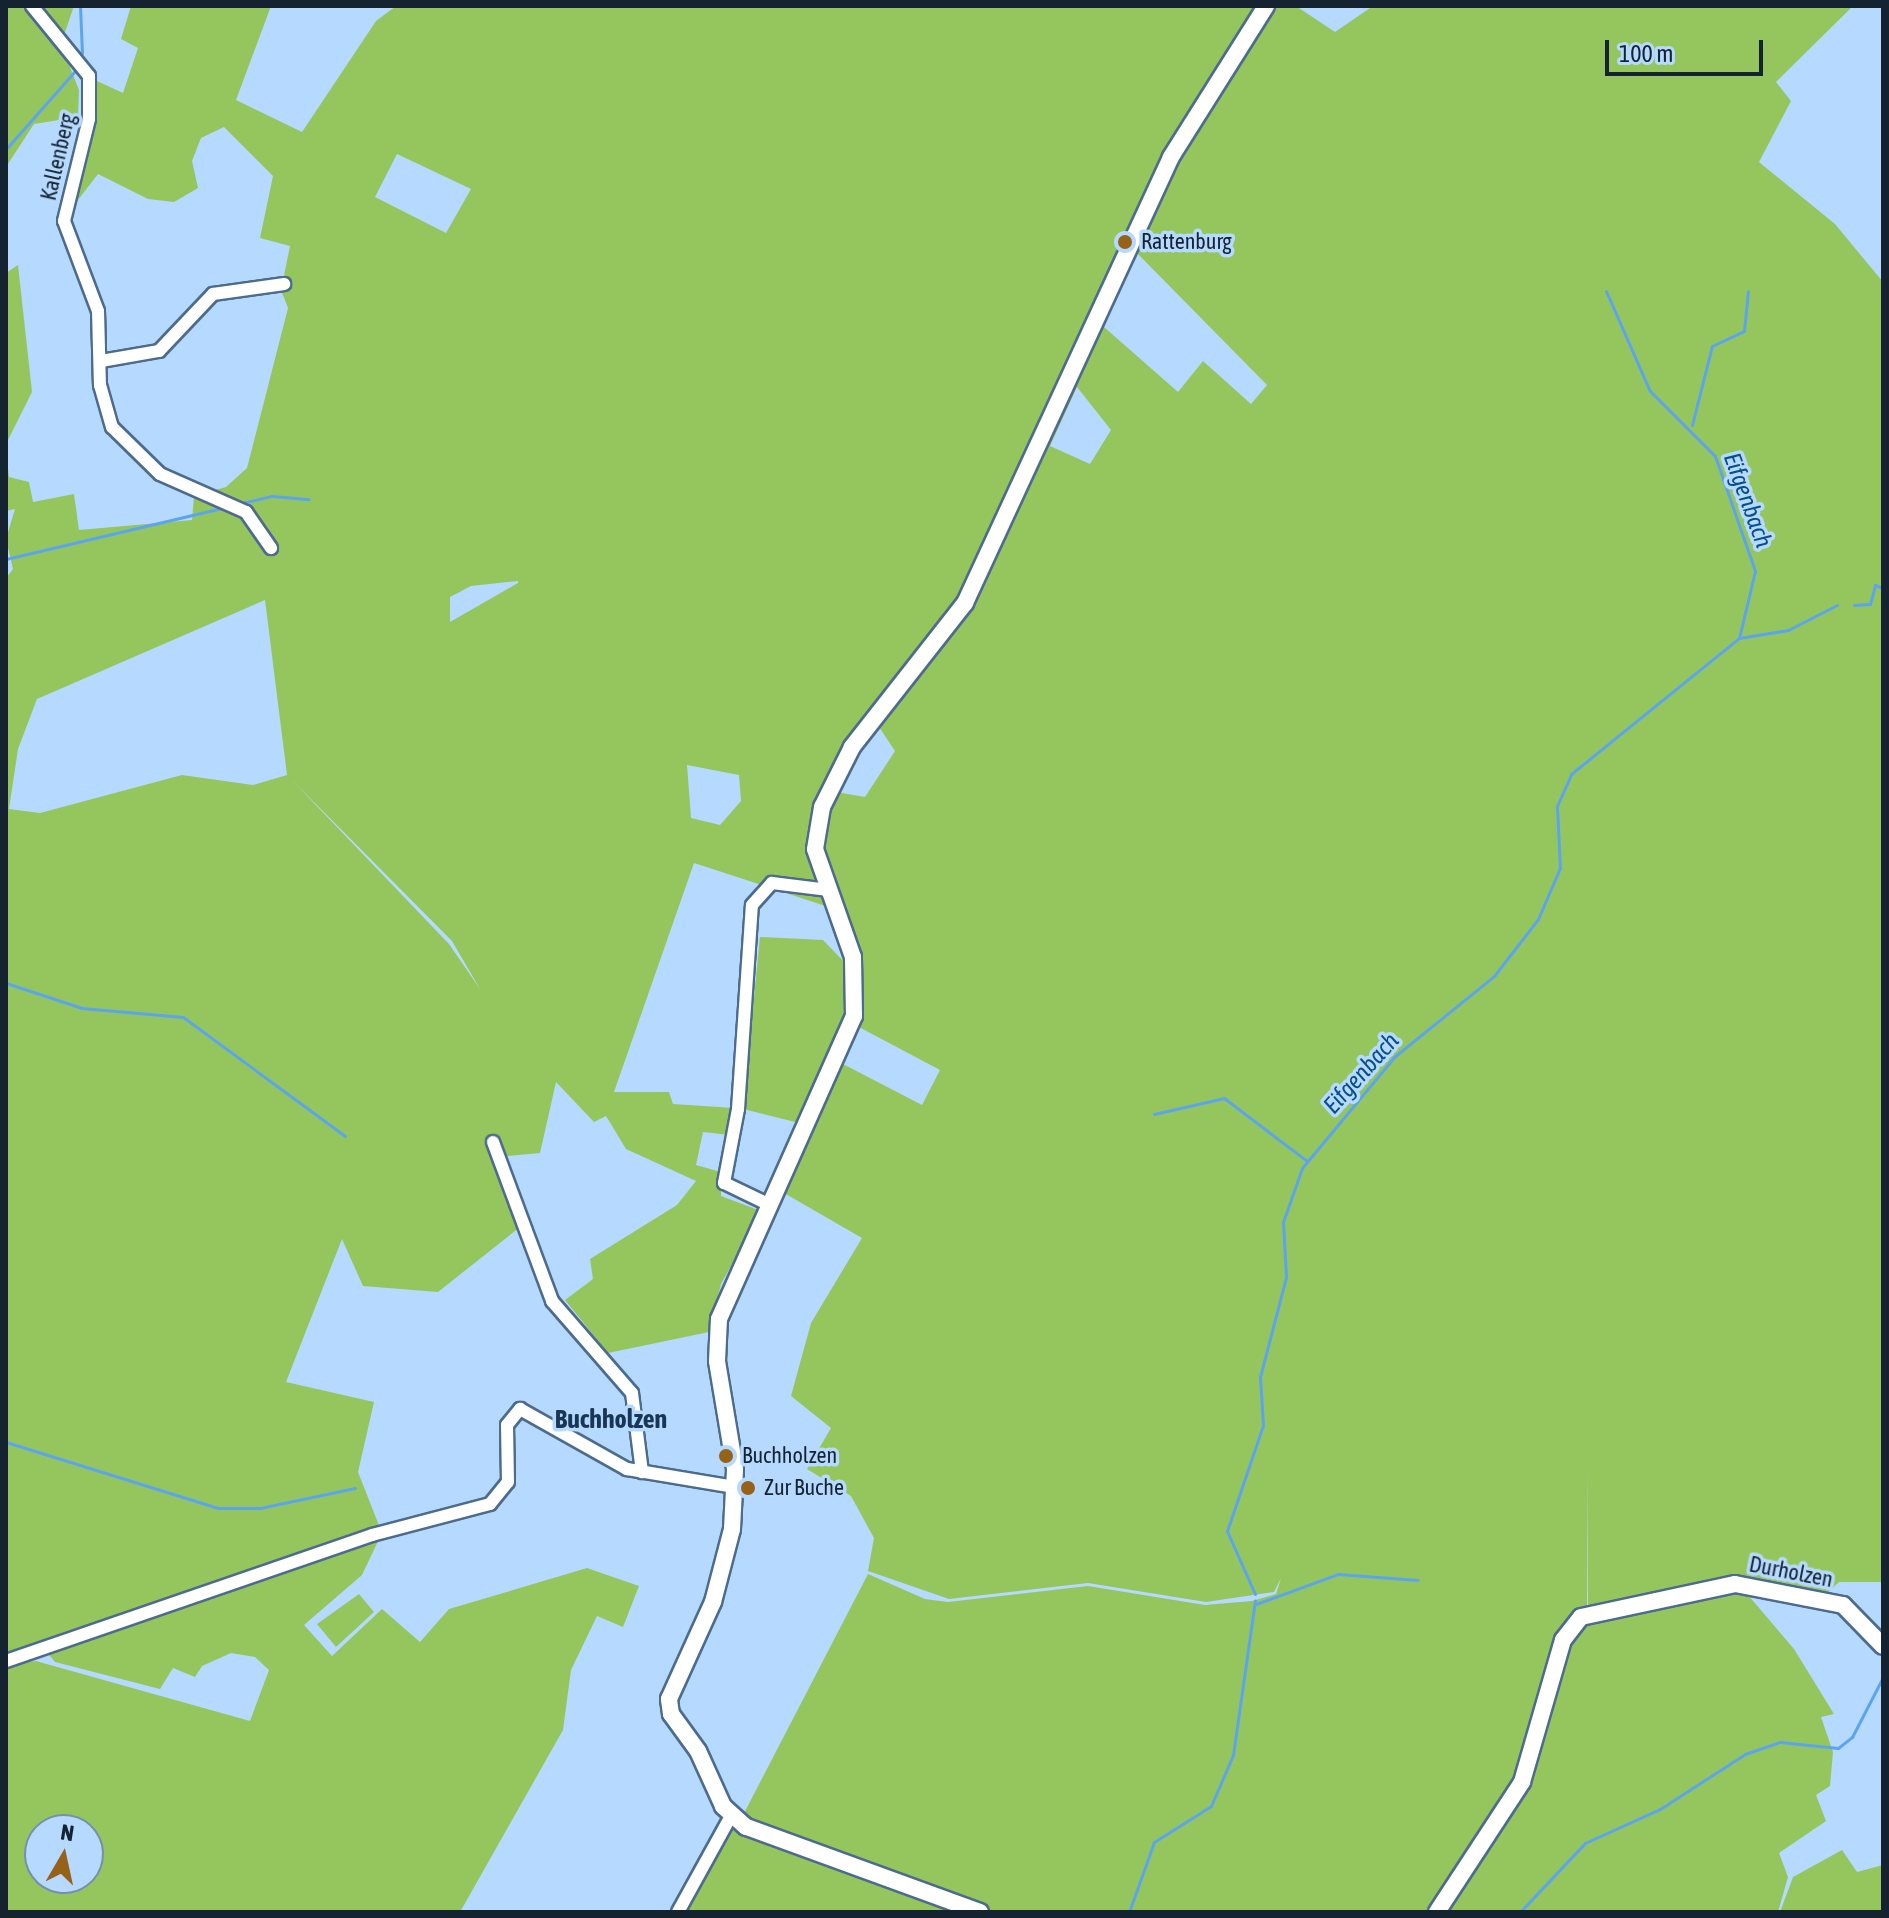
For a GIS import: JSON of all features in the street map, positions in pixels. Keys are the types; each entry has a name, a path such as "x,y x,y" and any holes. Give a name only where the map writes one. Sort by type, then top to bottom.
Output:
{"street":[{"name":"Kallenberg","path":"32,6 89,76 89,119 64,221 98,311 100,385 118,437 160,474 222,498 246,512 271,548"},
{"path":"980,1912 765,1836 731,1816 668,1703 724,1569 734,1487 717,1331 730,1280 770,1205 854,1016 859,985 829,890 815,830 839,768 965,603 1171,157 1266,6"},
{"path":"101,361 159,351 213,294 284,284"},
{"path":"770,1205 724,1183 738,1109 752,905 772,883 829,890"},
{"path":"493,1142 552,1301 632,1393 642,1472"},
{"path":"6,1661 234,1581 494,1502 508,1482 507,1425 516,1410 536,1412 642,1472 734,1487"},
{"name":"Durholzen","path":"1437,1912 1522,1782 1571,1627 1594,1611 1720,1583 1843,1605 1883,1646"},
{"path":"678,1912 731,1816"}],"green space":[{"path":"6,6 74,6 61,44 79,90 78,117 34,124 6,167"},
{"path":"131,6 271,6 236,100 302,132 376,21 396,6 1296,6 1335,32 1373,6 1853,6 1776,82 1791,101 1759,162 1835,224 1883,282 1883,1582 1839,1582 1822,1598 1715,1579 1588,1606 1588,1470 1587,1609 1577,1615 1519,1781 1433,1912 984,1912 741,1819 868,1574 925,1599 948,1602 1088,1586 1205,1605 1252,1601 1276,1594 1281,1578 1274,1592 1206,1602 1088,1583 949,1599 868,1571 874,1538 851,1496 807,1469 831,1428 791,1396 811,1323 862,1238 784,1193 843,1064 922,1105 940,1070 857,1026 862,985 844,912 694,863 614,1092 669,1092 673,1104 734,1108 730,1135 703,1132 696,1165 721,1172 721,1196 761,1211 721,1284 709,1332 608,1353 565,1300 593,1279 590,1259 677,1205 696,1181 626,1149 606,1116 594,1122 556,1082 540,1153 498,1157 520,1227 438,1292 363,1286 342,1239 286,1382 374,1402 358,1472 380,1528 6,1657 6,578 13,569 6,539 15,509 6,511 6,452 9,477 29,482 33,502 74,494 79,530 192,520 194,496 226,487 247,468 288,308 281,290 290,246 260,238 273,176 224,127 201,138 192,161 198,188 174,202 148,199 98,174 71,209 97,81 123,93 138,48 121,39","holes":["397,154 471,189 446,233 375,197","1134,250 1267,385 1251,404 1203,361 1178,392 1104,327","1077,387 1111,430 1090,464 1050,446","518,581 450,622 450,597 471,586","265,600 287,775 253,785 182,775 40,813 9,809 18,749 37,699","877,724 895,751 865,797 836,792","687,765 739,775 741,801 720,825 691,818","291,779 452,941 480,989 449,944"]},
{"path":"18,265 32,392 6,444 6,273"},
{"path":"760,937 823,940 850,968 847,1023 799,1123 743,1109"},
{"path":"380,1537 362,1575 304,1625 332,1656 382,1609 420,1642 449,1609 587,1568 639,1586 623,1627 597,1616 571,1670 563,1730 460,1912 6,1912 6,1665 36,1661 250,1721 269,1670 255,1657 231,1653 202,1666 195,1677 173,1668 160,1689 55,1662 45,1650"},
{"path":"1742,1588 1794,1649 1834,1714 1821,1717 1833,1752 1830,1786 1816,1795 1826,1821 1779,1853 1788,1877 1778,1912 1440,1912 1499,1833 1525,1783 1564,1649 1584,1621"},
{"path":"359,1594 374,1612 336,1647 317,1624"},
{"path":"736,1825 974,1912 680,1912"},
{"path":"1842,1850 1857,1872 1883,1865 1883,1912 1780,1912 1793,1877"}],"waterway":[{"path":"80,6 82,53"},
{"path":"6,149 76,70"},
{"name":"Eifgenbach","path":"1606,291 1650,391 1715,456 1755,571 1739,638"},
{"name":"Eifgenbach","path":"1692,425 1712,346 1744,331 1748,291"},
{"path":"237,504 272,496 309,499"},
{"path":"6,559 222,508"},
{"name":"Eifgenbach","path":"1854,605 1870,604 1875,585 1883,588"},
{"name":"Eifgenbach","path":"1255,1594 1227,1531 1263,1425 1260,1377 1286,1277 1283,1222 1302,1168 1394,1057 1494,976 1538,919 1560,868 1557,806 1571,774 1739,638 1788,630 1837,605"},
{"path":"6,983 82,1008 183,1017 345,1136"},
{"path":"1154,1114 1224,1098 1307,1161"},
{"path":"6,1442 218,1508 260,1508 355,1488"},
{"path":"1256,1604 1338,1574 1418,1580"},
{"name":"Eifgenbach","path":"1129,1912 1154,1842 1211,1806 1233,1755 1255,1601"},
{"path":"1520,1912 1585,1843 1660,1809 1745,1754 1780,1742 1838,1748 1852,1737 1883,1677"}],"place":[{"name":"Rattenburg","path":"1125,242"},
{"name":"Buchholzen","path":"726,1456"},
{"name":"Zur Buche","path":"748,1488"}],"district":[{"name":"Buchholzen","path":"611,1420"}]}
